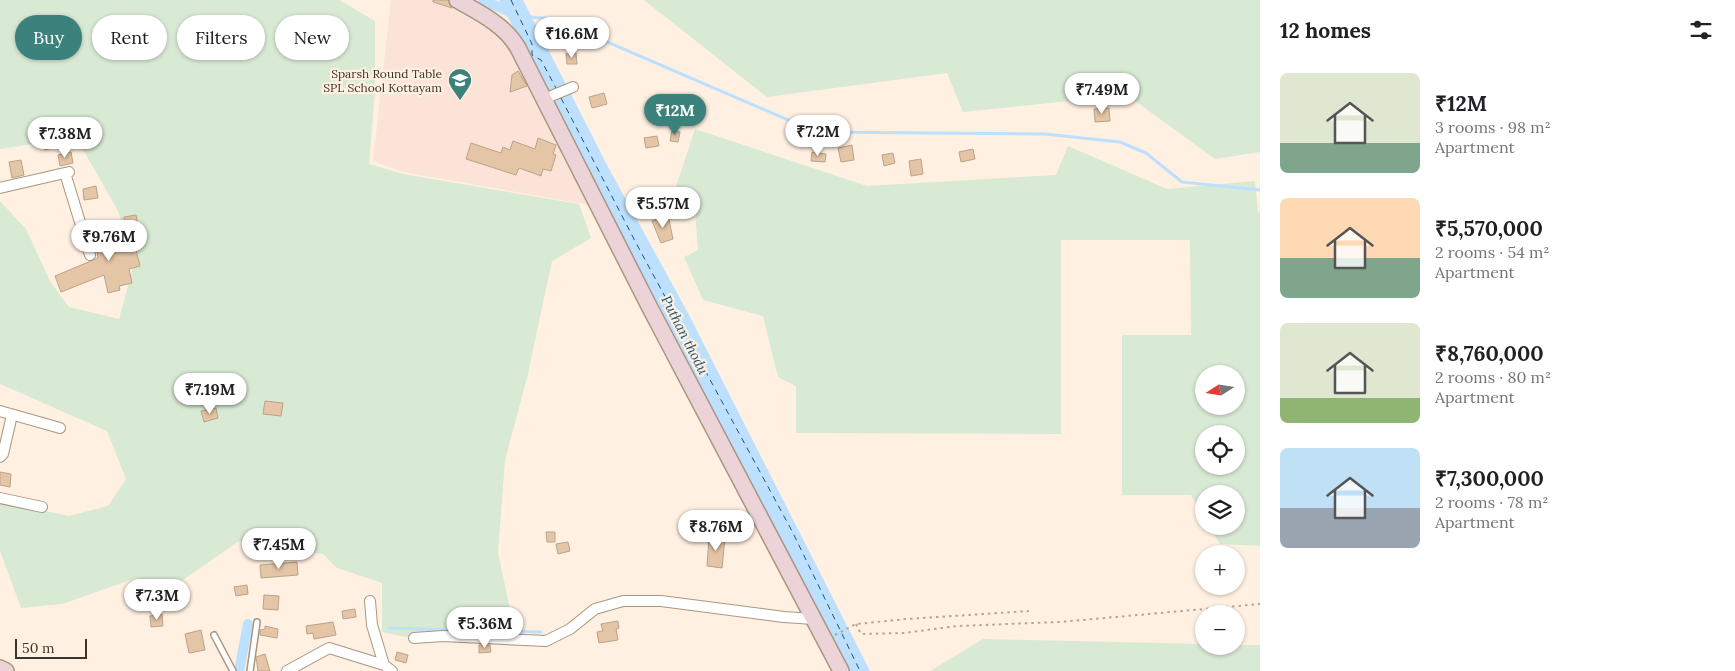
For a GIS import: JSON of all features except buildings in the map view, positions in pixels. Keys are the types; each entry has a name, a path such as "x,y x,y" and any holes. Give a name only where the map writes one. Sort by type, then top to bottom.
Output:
{"street":[{"path":"457,0 506,32 526,62 650,306 841,671"},
{"path":"544,99 572,87"},
{"path":"0,188 67,172 90,255"},
{"path":"0,411 60,428"},
{"path":"0,457 3,454 12,415"},
{"path":"0,498 42,507"},
{"path":"370,601 372,625 388,668"},
{"path":"414,638 443,636 546,641 570,628 595,609 623,601 661,601 784,617 814,619"},
{"path":"287,671 329,648 388,668"},
{"path":"0,668 6,671"}],"lane":[{"path":"250,671 257,622"},
{"path":"214,635 233,671"}],"path":[{"path":"856,624 861,634 904,633 957,626 1060,622 1260,604"},
{"path":"825,640 856,624 906,618 1029,611"}],"shaded area":[{"name":"Sparsh Round Table SPL School Kottayam","path":"391,0 444,0 500,33 509,41 596,206 403,172 373,161"}],"green space":[{"path":"0,0 339,0 375,21 375,91 369,164 403,174 579,204 591,238 552,261 527,378 505,460 498,553 518,646 425,641 382,632 382,583 337,568 323,554 239,541 173,587 136,578 62,604 21,608 0,551 0,501 69,516 108,506 126,479 107,431 0,384 0,201 26,229 50,281 69,307 119,319 136,257 117,209 82,148 52,141 0,149"},
{"path":"644,0 1260,0 1260,152 1215,159 1098,74 1079,100 963,112 947,73 767,97"},
{"path":"695,129 867,186 1056,175 1068,146 1167,189 1255,181 1258,212 1260,212 1260,546 1220,544 1214,535 1245,535 1245,485 1195,485 1195,502 1191,495 1122,495 1122,335 1191,335 1190,240 1061,240 1061,434 796,433 796,386 778,377 763,316 703,300 684,257 698,250 695,212 676,187"},
{"path":"983,639 1195,644 1195,655 1245,655 1245,645 1260,645 1260,671 930,671"}],"water":[{"name":"Puthan thodu","path":"499,0 523,0 607,165 688,313 870,671 845,671"}],"waterway":[{"path":"483,0 516,15"},
{"path":"530,17 554,19 816,132 1045,134 1120,142 1146,153 1182,182 1260,190"},
{"path":"239,671 248,624"},
{"path":"389,628 541,632"}],"ferry route":[{"path":"511,0 532,44 532,55 541,60 557,90"},
{"path":"561,98 636,243 792,531 860,671"}],"place":[{"name":"Sparsh Round Table SPL School Kottayam","path":"460,101"}]}
